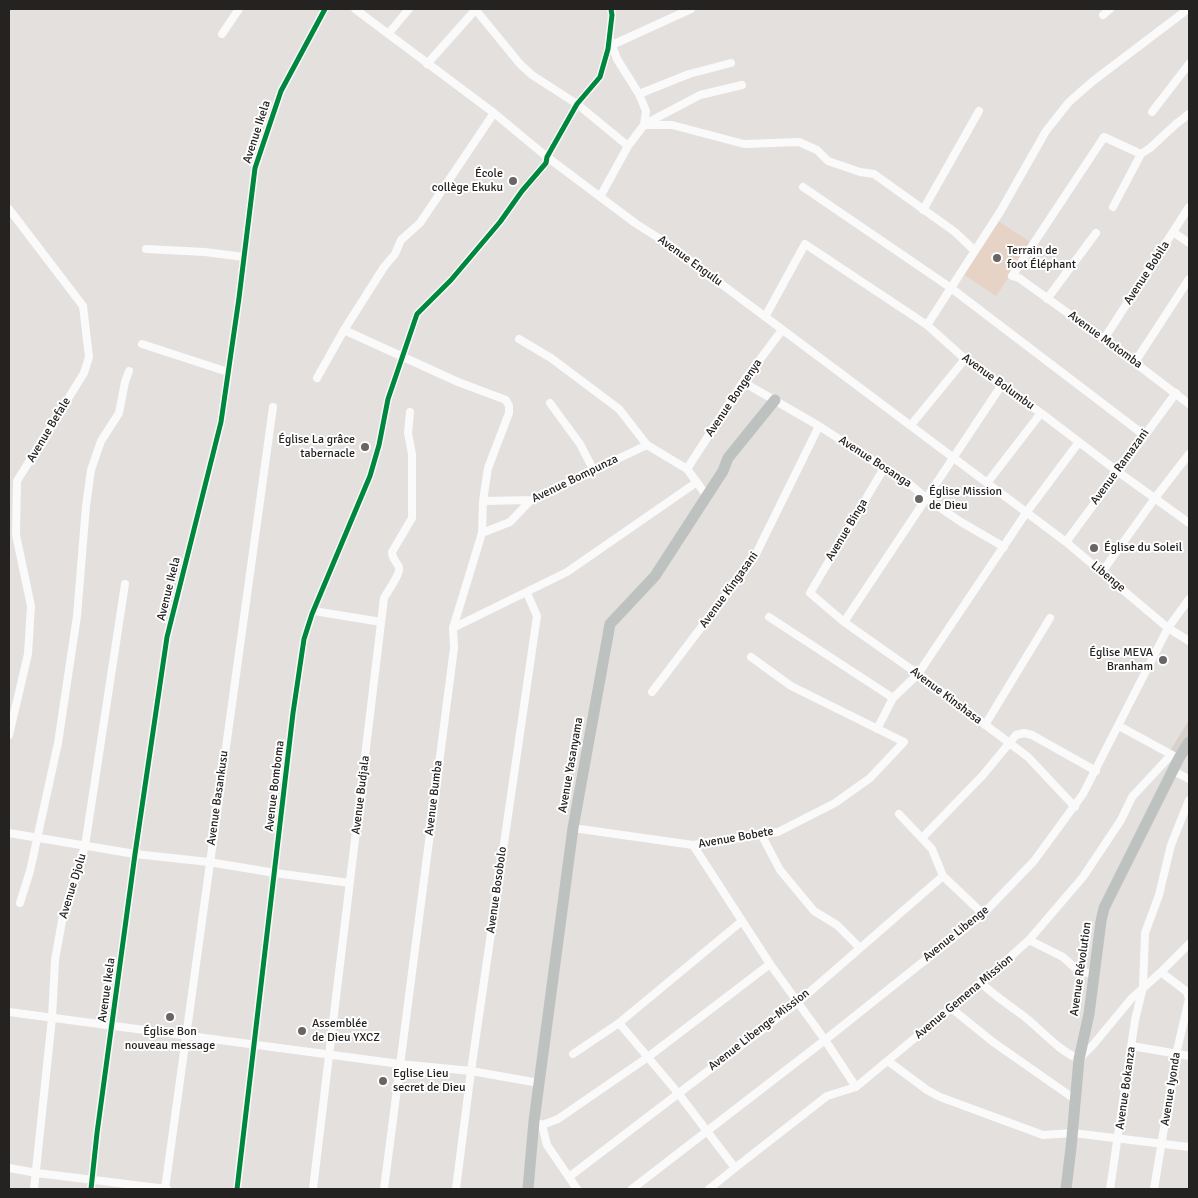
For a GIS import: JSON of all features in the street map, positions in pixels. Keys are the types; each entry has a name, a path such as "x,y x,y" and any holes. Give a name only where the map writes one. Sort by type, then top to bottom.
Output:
{"street":[{"path":"222,34 239,9"},
{"name":"Avenue Ikela","path":"91,1189 135,854 168,637 221,422 255,168 281,91 325,9"},
{"name":"Avenue Engulu","path":"355,9 494,113 547,157 635,223 668,244 1026,513"},
{"path":"388,34 410,9"},
{"path":"427,64 476,9 520,64 532,75 577,104 628,146"},
{"name":"Avenue Bomboma","path":"237,1189 255,1045 261,979 304,639 370,476 379,445 388,399 417,314 451,280 494,230 522,191 546,163 547,157 577,104 600,77 610,42 611,9"},
{"path":"644,125 646,111 639,94 617,60 610,42 691,9"},
{"path":"1103,15 1110,9"},
{"path":"927,325 1000,212 1046,132 1069,102 1093,81 1188,9"},
{"path":"639,94 689,74 731,63"},
{"path":"1152,112 1189,64"},
{"path":"600,196 628,146 644,125 700,96 742,85"},
{"path":"923,210 979,111"},
{"path":"317,378 344,330 384,267 395,254 400,240 420,223 494,113"},
{"path":"1113,207 1140,154 1150,148 1189,114"},
{"path":"644,125 672,125 744,144 799,142 817,150 828,161 860,172 874,174 955,232 975,250"},
{"name":"Avenue Motomba","path":"1140,154 1104,137 1012,276 1019,278 1047,300 1104,339 1189,404"},
{"path":"803,187 951,288 1144,435"},
{"name":"Avenue Bobila","path":"1104,339 1189,207"},
{"name":"Avenue Befale","path":"9,209 83,306 89,357 84,373 17,482 16,535 30,606 28,654 9,735"},
{"path":"1173,232 1189,243"},
{"path":"1047,300 1096,233"},
{"name":"Avenue Bolumbu","path":"765,317 805,244 927,325 965,359 1189,523"},
{"path":"146,249 205,252 244,257"},
{"path":"1135,362 1189,279"},
{"path":"344,330 402,355"},
{"name":"Avenue Bongenya","path":"687,469 743,382 782,330"},
{"path":"519,339 551,358 619,409 647,445 687,469 707,496"},
{"path":"142,344 228,372"},
{"name":"Avenue Bumba","path":"384,1189 454,648 454,628 482,533 483,501 488,468 509,413 509,406 506,400 458,382 402,355"},
{"path":"911,425 965,359"},
{"path":"20,903 30,871 58,743 76,626 86,506 92,470 101,441 119,413 125,382 129,372"},
{"name":"Avenue Bosanga","path":"743,382 819,426 912,486 927,499 961,522 1004,546"},
{"path":"844,622 1001,386"},
{"name":"Avenue Ramazani","path":"1066,542 1176,393"},
{"name":"Avenue Yasanyama","path":"528,1189 538,1123 539,1083 573,828 610,624 655,576 723,471 728,458 775,400"},
{"path":"550,403 580,444 593,469"},
{"name":"Avenue Basankusu","path":"166,1189 209,862 273,407"},
{"name":"Avenue Budjala","path":"313,1189 384,598 399,572 392,552 412,518 412,454 408,433 410,412"},
{"path":"987,483 1041,413"},
{"name":"Avenue Kingasani","path":"652,692 754,558 819,426"},
{"path":"751,656 791,686 876,729 893,698 918,674 1026,513 1079,442"},
{"name":"Avenue Bompunza","path":"482,533 510,522 531,500 647,445"},
{"path":"1102,572 1189,454"},
{"name":"Avenue Binga","path":"810,593 884,468"},
{"path":"454,628 567,572 697,482"},
{"path":"483,501 531,500"},
{"name":"Libenge","path":"1026,513 1066,542 1168,628 1189,641"},
{"name":"Avenue Djolu","path":"34,1189 52,1018 57,950 62,921 85,846 125,584"},
{"name":"Avenue Bosobolo","path":"456,1189 471,1071 537,616 527,593"},
{"name":"Avenue Kinshasa","path":"810,593 844,622 918,674 1028,757 1075,807"},
{"name":"Avenue Libenge","path":"632,1189 825,1040 983,914 1034,862 1075,807 1096,771 1168,628 1189,599"},
{"path":"314,611 382,622"},
{"path":"769,617 893,698"},
{"path":"985,726 1050,618"},
{"path":"1119,726 1175,756"},
{"name":"Avenue Bobete","path":"573,828 692,845 778,832 835,803 870,778 904,742 876,729"},
{"path":"922,838 983,775 1016,735 1024,733 1032,735 1096,771"},
{"name":"Avenue Révolution","path":"1066,1189 1079,1058 1086,1029 1104,908 1173,771 1175,756 1189,742"},
{"name":"Avenue Gemena Mission","path":"709,1189 827,1096 856,1087 981,983 1029,940 1083,877 1121,820 1132,797 1175,756"},
{"path":"1173,771 1189,779"},
{"name":"Avenue Bokanza","path":"1110,1189 1135,1020 1143,988 1145,933 1159,895 1171,845 1189,800"},
{"path":"899,814 932,849 943,876 983,914"},
{"path":"9,833 135,854 209,862 350,883"},
{"path":"761,834 780,870 814,911 837,925 860,948"},
{"path":"692,845 770,964 825,1040 856,1087"},
{"name":"Avenue Libenge-Mission","path":"569,1177 797,1002 943,876"},
{"path":"573,1054 619,1023 742,921"},
{"path":"1029,940 1063,958 1076,969 1094,975"},
{"path":"981,983 1069,1054 1079,1058 1143,988 1162,972 1189,944"},
{"path":"577,1189 546,1145 538,1123 558,1118 648,1057 770,964"},
{"name":"Avenue Iyonda","path":"1154,1189 1176,1055 1189,998 1187,992 1162,972"},
{"path":"951,1008 992,1042 1076,1100"},
{"path":"9,1012 400,1064 471,1071 539,1083"},
{"path":"619,1023 678,1093 734,1168"},
{"path":"1132,1046 1189,1056"},
{"path":"888,1061 927,1090 940,1097 1043,1136 1073,1133 1189,1147"},
{"path":"9,1168 166,1189"}],"shaded area":[{"name":"Terrain de foot Éléphant","path":"998,221 1032,243 996,296 963,274"},
{"path":"1189,720 1189,749 1178,765 1165,759"}],"cycle path":[{"path":"91,1189 135,854 167,637 221,422 255,168 281,91 325,9"},
{"path":"237,1189 293,713 304,639 312,614 370,476 379,445 388,399 417,314 451,280 546,163 547,157 577,104 600,77 608,49 611,9"}],"place":[{"name":"École collège Ekuku","path":"513,181"},
{"name":"Terrain de foot Éléphant","path":"997,258"},
{"name":"Église La grâce tabernacle","path":"365,447"},
{"name":"Église Mission de Dieu","path":"919,499"},
{"name":"Église du Soleil","path":"1094,548"},
{"name":"Église MEVA Branham","path":"1163,660"},
{"name":"Église Bon nouveau message","path":"170,1017"},
{"name":"Assemblée de Dieu YXCZ","path":"302,1031"},
{"name":"Eglise Lieu secret de Dieu","path":"383,1081"}]}
